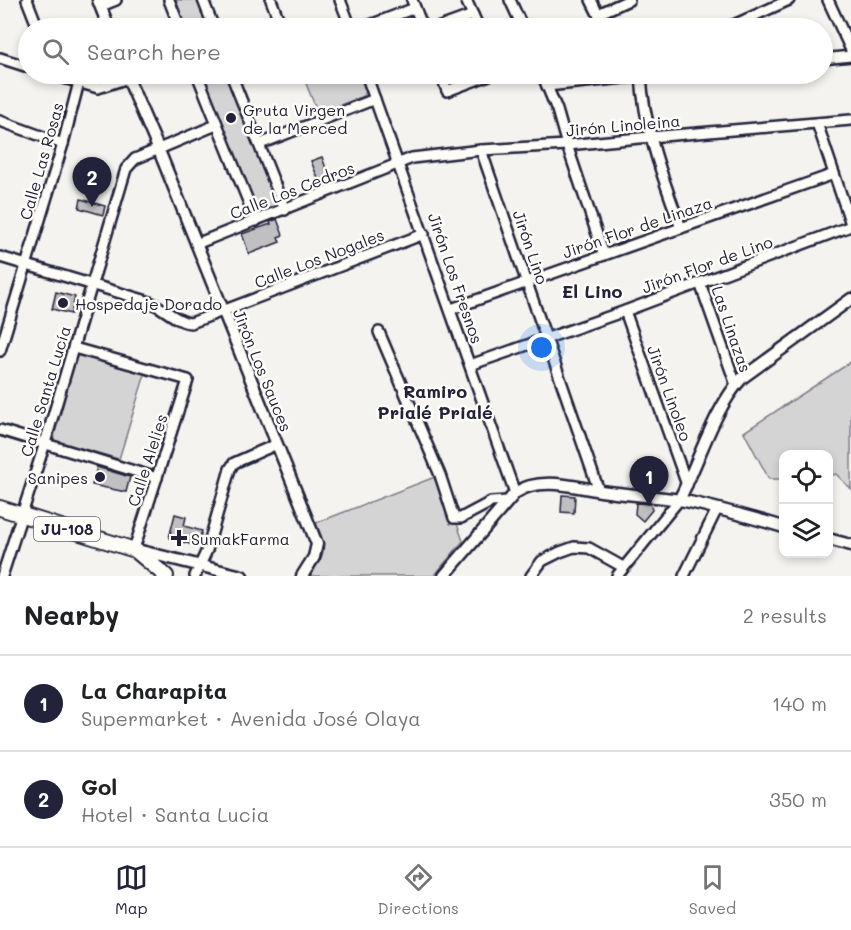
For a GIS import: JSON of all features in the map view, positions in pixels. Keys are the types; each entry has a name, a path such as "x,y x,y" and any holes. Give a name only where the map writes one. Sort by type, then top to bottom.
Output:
{"main road":[{"name":"JU-108","path":"0,508 134,549 166,576"}],"street":[{"path":"27,0 34,18"},
{"path":"105,18 99,3 116,0"},
{"path":"169,0 176,18"},
{"path":"203,0 210,18"},
{"path":"271,0 278,18"},
{"path":"340,0 347,18"},
{"path":"466,0 475,18"},
{"path":"510,0 518,18"},
{"path":"591,0 600,18"},
{"path":"598,14 629,0"},
{"path":"749,18 789,0"},
{"path":"828,0 851,50"},
{"path":"384,18 414,4"},
{"path":"465,18 473,15"},
{"path":"833,58 851,56"},
{"path":"0,58 18,64"},
{"name":"Calle Las Rosas","path":"0,351 63,144 78,84"},
{"path":"85,84 98,88 108,84"},
{"name":"Jirón Los Sauces","path":"130,84 317,544 314,557 302,576"},
{"path":"201,84 256,221"},
{"path":"235,84 285,210"},
{"name":"Jirón Los Fresnos","path":"370,84 470,365 512,497"},
{"path":"445,84 447,91 466,84"},
{"path":"562,84 547,86 557,110 604,255"},
{"path":"642,84 643,106 650,136 681,228"},
{"path":"260,144 375,99"},
{"name":"Jirón Linoleina","path":"399,164 412,158 481,150 567,146 650,136 851,120"},
{"path":"0,122 63,144"},
{"path":"817,123 851,225"},
{"name":"Calle Santa Lucía","path":"2,576 45,444 126,169 135,159 216,125"},
{"name":"Jirón Lino","path":"481,150 599,491"},
{"name":"Calle Los Cedros","path":"196,244 399,164"},
{"name":"Jirón Flor de Linaza","path":"450,309 834,174"},
{"name":"Jirón Flor de Lino","path":"470,365 625,311 851,225"},
{"name":"Calle Los Nogales","path":"0,257 153,303 185,323 191,323 424,234"},
{"name":"Las Linazas","path":"700,283 736,385"},
{"path":"617,576 679,500 719,414 736,385 750,371 851,299"},
{"name":"Jirón Linoleo","path":"625,311 687,485"},
{"path":"379,332 440,475 454,518 461,518 491,502 512,497"},
{"name":"Calle Alelies","path":"74,348 188,380 134,549"},
{"path":"0,430 157,478"},
{"path":"195,576 207,550 230,469 234,463 277,444"},
{"path":"444,576 512,497 530,486 545,484 585,487 599,491 679,500 779,526"},
{"path":"684,576 717,509"},
{"path":"833,540 851,545"},
{"path":"531,576 542,561 574,547 589,548 623,567"},
{"path":"134,549 242,576"}],"shaded area":[{"path":"172,0 199,0 206,18 179,18"},
{"path":"204,84 231,84 277,199 277,208 263,214 254,209"},
{"path":"306,84 363,84 366,91 364,96 318,113"},
{"path":"77,354 145,374 119,459 53,440"},
{"path":"851,362 851,489 836,474 833,475 833,450 779,450 779,479 769,479 744,432"},
{"path":"440,475 463,541 434,576 309,576 323,551 316,523"}],"building":[{"path":"322,157 329,177 319,181 311,161"},
{"path":"81,199 105,206 103,215 79,208"},
{"path":"277,219 283,235 278,237 280,242 249,254 242,234 271,224 270,222"},
{"name":"Hospedaje Dorado","path":"56,292 75,297 71,314 52,309"},
{"path":"97,467 130,477 126,492 92,485"},
{"path":"562,495 575,496 574,513 561,512"},
{"path":"636,503 651,506 652,510 643,521 635,514"},
{"path":"175,514 186,517 184,526 202,531 197,546 169,538"}],"place":[{"name":"Gruta Virgen de la Merced","path":"231,118"},
{"name":"Gol","path":"92,207"},
{"name":"Hospedaje Dorado","path":"63,303"},
{"name":"Sanipes","path":"100,477"},
{"name":"La Charapita","path":"649,506"},
{"name":"SumakFarma","path":"179,538"}],"district":[{"name":"El Lino","path":"592,291"},
{"name":"Ramiro Prialé Prialé","path":"435,401"}]}
